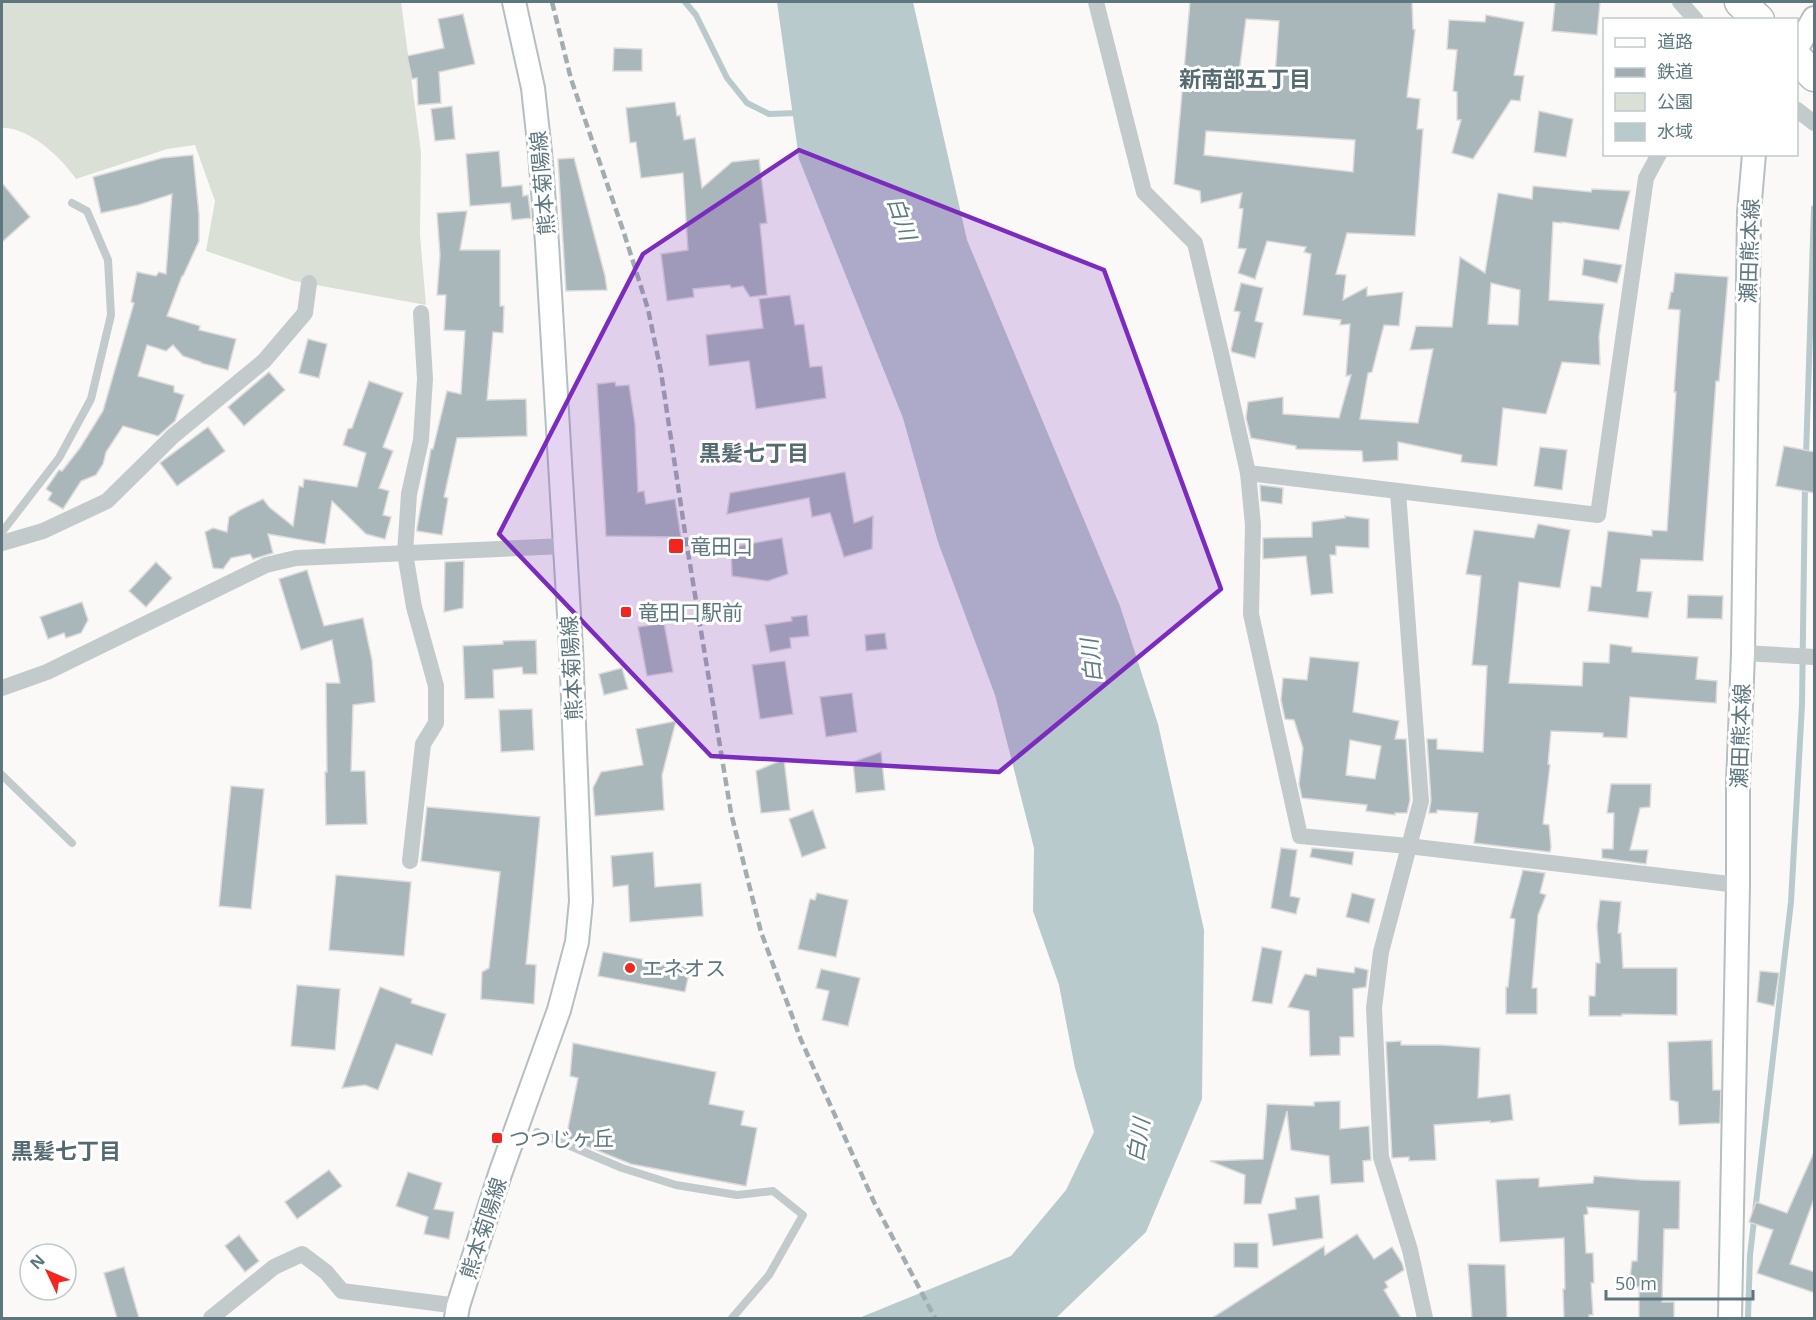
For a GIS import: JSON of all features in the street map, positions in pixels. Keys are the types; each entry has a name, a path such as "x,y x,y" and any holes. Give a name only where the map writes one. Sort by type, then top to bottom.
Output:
{"highway":[{"path":"1740,2 1757,18"},
{"path":"1798,58 1815,76"}],"main road":[{"name":"熊本菊陽線","path":"457,1312 500,1174 559,1010 577,942 581,902 571,648 540,152 533,88 514,2"},
{"path":"1798,48 1815,18"},
{"name":"瀬田熊本線","path":"1730,1318 1749,212 1754,156"}],"street":[{"path":"1096,2 1144,192 1195,243 1248,473 1253,525 1251,614 1299,836 1408,846 1738,885"},
{"path":"1680,2 1694,18"},
{"path":"1798,110 1815,123"},
{"path":"1248,473 1598,514 1646,178 1658,156"},
{"path":"2,543 43,531 107,501 172,436 264,360 305,313 309,283"},
{"path":"410,861 423,744 436,723 436,686 414,607 405,553 409,494 421,440 425,379 421,313"},
{"path":"1398,492 1421,801 1381,952 1374,1008 1381,1157 1410,1250 1425,1318"},
{"path":"2,688 47,672 266,565 296,558 564,546"},
{"path":"1743,654 1815,657"},
{"path":"211,1318 274,1267 302,1254 326,1272 342,1291 457,1312"}],"lane":[{"path":"2,532 59,458 91,399 111,315 108,260 87,211 72,203"},
{"path":"2,775 72,843"},
{"path":"537,1132 622,1168 676,1185 737,1195 773,1191 803,1215 769,1275 732,1318"}],"highlighted area":[{"path":"799,150 1104,270 1221,589 999,772 711,756 499,534 643,254"}],"green space":[{"path":"2,2 401,2 421,152 420,235 426,305 294,281 206,251 215,201 195,145 167,149 76,179 54,153 34,138 12,129 2,128"}],"water":[{"name":"白川","path":"777,2 913,2 967,240 1120,606 1158,724 1204,930 1202,1099 1146,1232 1056,1318 859,1318 1011,1256 1066,1190 1094,1132 1075,1068 1059,985 1033,911 1034,848 995,695 938,542 903,418 799,159"}],"building":[{"path":"1190,2 1412,2 1413,29 1415,30 1407,97 1420,99 1417,129 1423,129 1415,236 1347,233 1336,274 1346,275 1343,300 1367,287 1367,296 1403,292 1399,326 1384,325 1372,372 1368,373 1360,419 1418,423 1433,349 1410,350 1416,326 1452,327 1460,257 1485,273 1498,193 1532,199 1533,186 1591,192 1592,189 1630,191 1619,230 1553,222 1549,300 1604,304 1599,337 1600,365 1562,362 1546,414 1503,408 1497,466 1461,462 1462,455 1398,442 1398,460 1363,462 1362,451 1296,449 1296,446 1251,438 1246,418 1248,402 1283,397 1283,414 1339,418 1351,375 1346,376 1350,324 1340,325 1341,320 1303,315 1311,254 1304,252 1306,247 1267,241 1255,279 1238,273 1246,249 1238,248 1243,209 1239,208 1242,193 1201,203 1200,191 1174,184","holes":["1246,19 1279,21 1274,90 1237,88","1206,131 1355,140 1353,172 1204,155","1491,283 1520,290 1518,325 1488,324"]},
{"path":"1555,2 1600,2 1597,35 1552,31"},
{"path":"463,14 475,64 439,72 441,103 418,105 417,78 412,79 407,56 444,48 438,19"},
{"path":"1486,15 1524,22 1514,75 1524,76 1520,101 1511,100 1473,159 1452,153 1461,120 1457,120 1457,92 1453,91 1457,50 1447,49 1449,20 1485,22"},
{"path":"614,48 642,49 642,71 613,71"},
{"path":"675,102 677,116 680,115 684,140 695,138 702,188 732,162 759,159 767,223 760,224 767,295 750,297 743,286 731,288 730,285 693,289 694,297 667,301 661,254 688,250 683,173 641,178 636,142 630,143 626,108"},
{"path":"452,106 455,139 435,141 431,109"},
{"path":"1539,111 1573,119 1566,157 1534,152"},
{"path":"499,151 502,187 522,185 523,196 528,195 531,218 512,220 510,203 470,206 466,154"},
{"path":"193,155 199,215 199,241 182,276 167,316 200,326 199,330 236,339 228,370 183,356 173,345 166,351 147,345 138,376 174,386 174,392 184,395 175,421 158,436 123,426 106,452 103,464 96,475 81,481 63,509 48,500 52,493 46,489 59,470 62,471 80,448 103,411 134,303 131,302 137,272 156,276 159,272 166,274 172,194 138,205 101,213 93,177 162,158"},
{"path":"574,158 607,290 566,291 558,159"},
{"path":"2,183 30,217 2,242"},
{"path":"467,211 460,250 500,250 500,306 504,306 503,333 493,332 487,400 526,399 527,436 457,438 444,497 448,498 442,535 417,531 417,528 431,449 433,449 447,391 461,394 465,331 444,330 446,295 437,295 440,255 437,213"},
{"path":"1584,259 1622,265 1617,283 1582,275"},
{"path":"1675,273 1728,277 1719,381 1716,381 1703,561 1641,559 1637,591 1652,592 1648,618 1588,611 1591,586 1601,587 1608,531 1652,536 1652,530 1667,531 1680,310 1668,309"},
{"path":"1241,283 1263,288 1255,321 1263,323 1255,358 1231,350 1240,312 1234,311"},
{"path":"790,295 795,325 804,324 810,367 822,366 826,398 756,409 749,361 709,366 706,335 763,328 759,299"},
{"path":"308,339 327,344 319,378 299,373"},
{"path":"269,372 285,390 244,426 228,407"},
{"path":"369,381 403,393 383,447 393,451 379,488 389,491 383,515 391,517 385,539 366,534 332,501 325,544 268,534 273,553 253,559 250,554 231,558 223,569 213,568 205,532 213,528 227,532 229,517 240,510 263,499 269,507 293,526 299,486 303,487 304,479 357,487 366,453 343,445 348,429 352,428"},
{"path":"615,382 616,386 629,385 635,424 638,492 644,491 646,504 675,499 681,537 606,536 597,384"},
{"path":"208,427 225,451 177,486 160,463"},
{"path":"1784,446 1815,452 1815,493 1776,486"},
{"path":"1540,447 1567,450 1562,490 1534,486"},
{"path":"845,472 854,523 873,516 872,549 844,557 830,513 812,517 809,498 727,514 730,493"},
{"path":"1260,485 1283,488 1282,504 1261,501"},
{"path":"1345,516 1369,519 1369,548 1336,546 1336,555 1330,555 1333,593 1311,595 1306,556 1263,559 1263,538 1312,537 1312,522 1345,518"},
{"path":"1538,524 1570,530 1560,588 1519,582 1509,683 1582,686 1583,662 1609,663 1610,644 1632,647 1632,652 1698,657 1696,679 1717,681 1716,703 1630,697 1627,738 1603,737 1603,733 1551,731 1548,764 1550,765 1543,824 1549,825 1550,852 1474,843 1478,813 1437,810 1437,813 1429,813 1431,800 1427,739 1437,739 1437,749 1483,752 1487,666 1472,665 1481,576 1466,574 1474,530 1534,538"},
{"path":"782,538 788,574 768,581 732,576 731,547"},
{"path":"464,561 463,608 444,612 445,562"},
{"path":"156,562 172,578 146,607 129,591"},
{"path":"307,570 324,626 363,618 372,660 375,702 353,705 351,771 365,771 367,824 326,825 326,683 340,683 332,640 301,650 279,579"},
{"path":"1688,595 1723,596 1722,619 1687,618"},
{"path":"82,602 88,620 81,633 66,638 64,633 48,639 40,617"},
{"path":"807,615 809,636 790,638 791,648 770,652 765,625 792,621 791,617"},
{"path":"664,623 673,672 647,676 638,627"},
{"path":"885,633 887,649 866,651 865,635"},
{"path":"536,640 537,674 523,674 522,667 493,670 494,698 465,699 463,646"},
{"path":"1310,657 1359,662 1353,712 1399,721 1395,739 1406,739 1410,800 1407,813 1395,813 1395,815 1366,811 1367,805 1302,798 1299,784 1303,748 1294,720 1285,719 1281,700 1283,678 1307,680","holes":["1350,740 1381,746 1375,779 1346,775"]},
{"path":"785,661 793,714 760,719 752,665"},
{"path":"622,668 628,689 604,695 599,674"},
{"path":"852,693 857,732 826,737 820,697"},
{"path":"532,709 534,750 501,752 499,710"},
{"path":"676,721 662,775 664,810 595,816 593,788 601,772 643,765 636,729"},
{"path":"881,752 885,790 856,793 853,762"},
{"path":"784,759 790,810 761,813 756,771"},
{"path":"1611,784 1651,784 1650,807 1640,808 1630,850 1648,850 1646,864 1602,858 1602,849 1613,849 1614,813 1607,813"},
{"path":"231,786 264,789 251,909 219,906"},
{"path":"427,807 540,817 526,964 536,965 534,1004 481,999 482,972 489,968 500,872 421,861"},
{"path":"813,810 826,848 802,857 789,819"},
{"path":"1281,848 1297,850 1290,896 1300,898 1296,914 1271,908"},
{"path":"1312,848 1354,852 1352,865 1310,857"},
{"path":"653,852 655,887 701,883 703,916 630,922 628,885 613,887 611,856"},
{"path":"1523,870 1545,873 1540,893 1546,895 1538,915 1532,988 1537,988 1537,1014 1506,1014 1506,987 1508,987 1515,919 1510,918"},
{"path":"336,875 411,882 404,956 329,950"},
{"path":"817,893 848,900 836,957 798,949 810,899 815,900"},
{"path":"1352,893 1375,899 1369,923 1346,917"},
{"path":"1600,900 1621,902 1618,933 1621,933 1623,968 1677,968 1677,1015 1589,1016 1589,996 1595,996 1596,963 1600,963 1597,926"},
{"path":"1262,947 1282,951 1272,1004 1252,1001"},
{"path":"603,952 690,968 685,992 598,976"},
{"path":"1355,967 1368,970 1366,987 1353,989 1354,1037 1340,1037 1340,1055 1310,1056 1309,1011 1288,1007 1305,974 1316,976 1317,968 1354,973"},
{"path":"821,969 860,978 848,1026 822,1020 829,991 816,988"},
{"path":"1760,971 1779,973 1774,1006 1757,1002"},
{"path":"297,985 340,989 335,1050 291,1046"},
{"path":"380,987 412,999 411,1003 446,1014 432,1055 396,1044 378,1090 365,1085 342,1088"},
{"path":"1712,1040 1713,1090 1721,1090 1720,1123 1679,1125 1678,1102 1670,1100 1668,1042"},
{"path":"1401,1041 1401,1045 1480,1048 1478,1098 1510,1094 1513,1120 1434,1125 1436,1160 1409,1161 1409,1157 1392,1158 1386,1042"},
{"path":"573,1043 716,1072 709,1104 744,1111 741,1125 757,1128 746,1186 631,1164 566,1138 578,1078 570,1076"},
{"path":"1340,1101 1340,1129 1369,1126 1371,1160 1363,1161 1364,1182 1331,1184 1329,1156 1291,1150 1287,1111 1261,1204 1244,1204 1245,1175 1210,1161 1263,1159 1267,1104 1314,1106 1314,1102"},
{"path":"1815,1150 1815,1196 1790,1264 1815,1272 1815,1293 1757,1273 1773,1230 1749,1222 1756,1202 1787,1213"},
{"path":"329,1170 342,1186 297,1219 285,1202"},
{"path":"408,1172 442,1183 434,1209 454,1212 449,1239 424,1234 428,1217 396,1206"},
{"path":"1594,1176 1680,1181 1679,1229 1664,1229 1662,1302 1674,1302 1674,1318 1639,1318 1639,1287 1629,1286 1632,1261 1637,1261 1639,1211 1587,1207 1588,1214 1584,1215 1586,1253 1593,1253 1594,1283 1591,1283 1593,1315 1589,1315 1589,1318 1564,1317 1564,1238 1500,1242 1496,1180 1539,1178 1539,1187 1593,1183"},
{"path":"1319,1195 1323,1238 1273,1246 1268,1214 1296,1209 1295,1198"},
{"path":"1357,1234 1374,1259 1392,1247 1402,1263 1404,1270 1385,1282 1388,1287 1384,1290 1401,1318 1212,1318 1324,1246 1325,1255"},
{"path":"239,1235 259,1261 245,1272 225,1246"},
{"path":"1234,1243 1258,1243 1258,1268 1234,1267"},
{"path":"1468,1264 1505,1265 1507,1318 1472,1318"},
{"path":"124,1267 139,1318 117,1318 104,1273"}],"waterway":[{"path":"685,2 696,15 727,78 747,103 769,114 798,113"},
{"path":"1806,456 1814,208"},
{"path":"1748,1318 1750,1255 1791,902 1802,705 1805,485"}],"railway":[{"path":"552,2 571,79 648,309 661,372 731,813 761,932 801,1040 874,1202 935,1318"}],"place":[{"name":"竜田口","path":"676,546"},
{"name":"竜田口駅前","path":"626,612"},
{"name":"エネオス","path":"630,968"},
{"name":"つつじヶ丘","path":"497,1138"}],"district":[{"name":"新南部五丁目","path":"1245,78"},
{"name":"黒髪七丁目","path":"754,452"},
{"name":"黒髪七丁目","path":"66,1150"}]}
